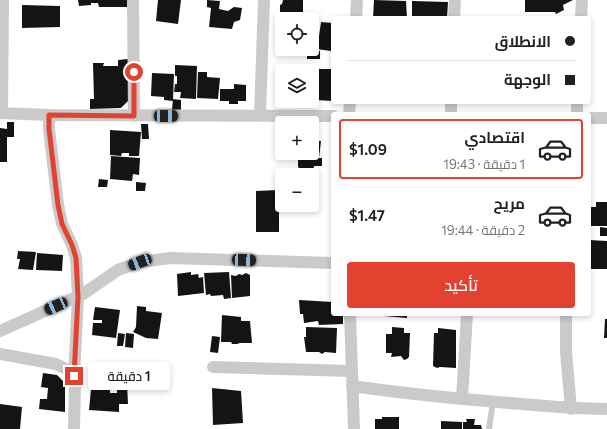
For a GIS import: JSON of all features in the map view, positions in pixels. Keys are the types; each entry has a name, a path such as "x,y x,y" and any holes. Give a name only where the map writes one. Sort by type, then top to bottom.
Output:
{"street":[{"path":"3,0 1,113 134,116 331,116"},
{"path":"133,0 134,116"},
{"path":"260,115 264,0"},
{"path":"356,16 357,0"},
{"path":"454,16 456,0"},
{"path":"582,0 582,16"},
{"path":"49,115 49,129 58,205 62,224 72,245 76,258 78,297 74,376 74,429"},
{"path":"591,118 607,118"},
{"path":"0,331 78,297 118,270 140,262 170,258 331,263"},
{"path":"350,316 354,429"},
{"path":"462,399 467,316"},
{"path":"566,316 566,352 571,408"},
{"path":"0,354 56,364 66,369 74,376"},
{"path":"213,366 352,371"},
{"path":"352,386 493,402 571,408 607,409"}],"lane":[{"path":"489,429 493,402"}],"building":[{"path":"78,0 127,0 127,7 99,7 98,3 79,6"},
{"path":"158,0 181,0 178,24 156,21"},
{"path":"207,0 220,1 219,9 228,11 234,7 242,8 240,20 234,22 232,29 209,27 211,8 207,7"},
{"path":"283,0 303,0 303,12 280,12 280,5 282,4"},
{"path":"374,0 406,1 407,16 373,16"},
{"path":"525,0 573,0 563,5 564,10 556,14 555,12 525,12"},
{"path":"412,1 448,2 447,16 412,16"},
{"path":"22,5 60,6 60,27 22,28"},
{"path":"321,22 331,23 331,51 319,49"},
{"path":"320,51 320,59 307,59 307,56 319,56"},
{"path":"128,59 129,100 121,108 90,109 90,99 94,99 93,63 104,63 103,66 118,66 118,60"},
{"path":"175,65 197,66 196,99 180,98 181,92 174,92 175,84 177,84"},
{"path":"319,69 331,69 331,101 319,100"},
{"path":"198,72 207,72 207,77 220,78 218,99 197,98"},
{"path":"152,73 174,74 173,101 164,100 164,97 151,96"},
{"path":"234,84 246,85 246,101 238,101 238,104 229,104 229,101 220,101 220,89 234,89"},
{"path":"173,99 181,100 181,110 172,110"},
{"path":"7,122 14,122 14,137 7,137 7,162 0,162 0,128 7,129"},
{"path":"141,124 148,124 149,139 142,139"},
{"path":"110,130 141,132 139,156 129,156 129,153 122,153 121,156 110,155"},
{"path":"319,141 321,141 319,158"},
{"path":"111,156 140,158 139,175 133,174 132,181 110,179"},
{"path":"319,158 322,158 322,166 314,166 314,168 299,168 298,160 319,160"},
{"path":"99,179 108,180 107,187 98,187"},
{"path":"136,182 146,183 145,191 136,191"},
{"path":"275,190 275,212 279,212 279,232 256,232 256,191"},
{"path":"596,202 607,202 607,226 591,226 591,207 596,207"},
{"path":"600,227 607,228 607,236 600,236"},
{"path":"591,240 607,241 607,269 591,269"},
{"path":"18,251 36,252 33,270 18,269 20,259 17,259"},
{"path":"37,253 63,255 62,271 36,270"},
{"path":"191,272 191,275 198,274 199,278 203,277 204,293 178,296 177,274"},
{"path":"229,272 231,298 224,299 223,295 206,295 204,273"},
{"path":"246,273 250,275 250,296 232,298 231,275 236,276"},
{"path":"299,300 331,302 331,316 343,316 343,324 319,325 318,321 304,323 303,314 300,314"},
{"path":"137,306 146,307 146,311 162,313 158,339 146,338 133,332 136,327"},
{"path":"95,307 120,310 116,338 92,335 93,323 102,323 102,320 93,320"},
{"path":"222,315 241,317 241,321 250,321 252,343 232,344 231,342 221,342"},
{"path":"384,316 407,316 407,318"},
{"path":"605,319 607,319 607,338 604,338"},
{"path":"306,327 337,328 336,353 325,352 322,354 319,352 306,352 304,337 306,337"},
{"path":"392,327 404,328 404,333 410,333 409,357 407,359 404,360 401,356 391,357 392,353 386,353 386,334 392,334"},
{"path":"438,328 456,330 456,368 437,368 433,366 434,333 438,333"},
{"path":"118,333 125,334 123,346 117,346"},
{"path":"126,333 134,334 133,348 125,347"},
{"path":"212,336 220,337 218,353 210,352"},
{"path":"43,373 57,375 63,381 65,387 65,412 39,409 40,399 47,399 48,388 41,387"},
{"path":"117,382 127,383 128,404 119,404 119,412 89,410 91,389 110,390 110,393 117,393"},
{"path":"212,388 241,391 243,423 213,425"},
{"path":"0,404 22,407 20,429 0,429"},
{"path":"382,417 399,417 399,429 375,429 375,419 382,419"},
{"path":"466,419 475,419 474,425 481,425 482,429 463,429 463,422 467,422"},
{"path":"441,421 462,422 462,429 441,429"}],"route":[{"path":"74,376 78,297 76,258 72,245 62,224 58,205 49,129 49,115 134,116 134,72"}]}
